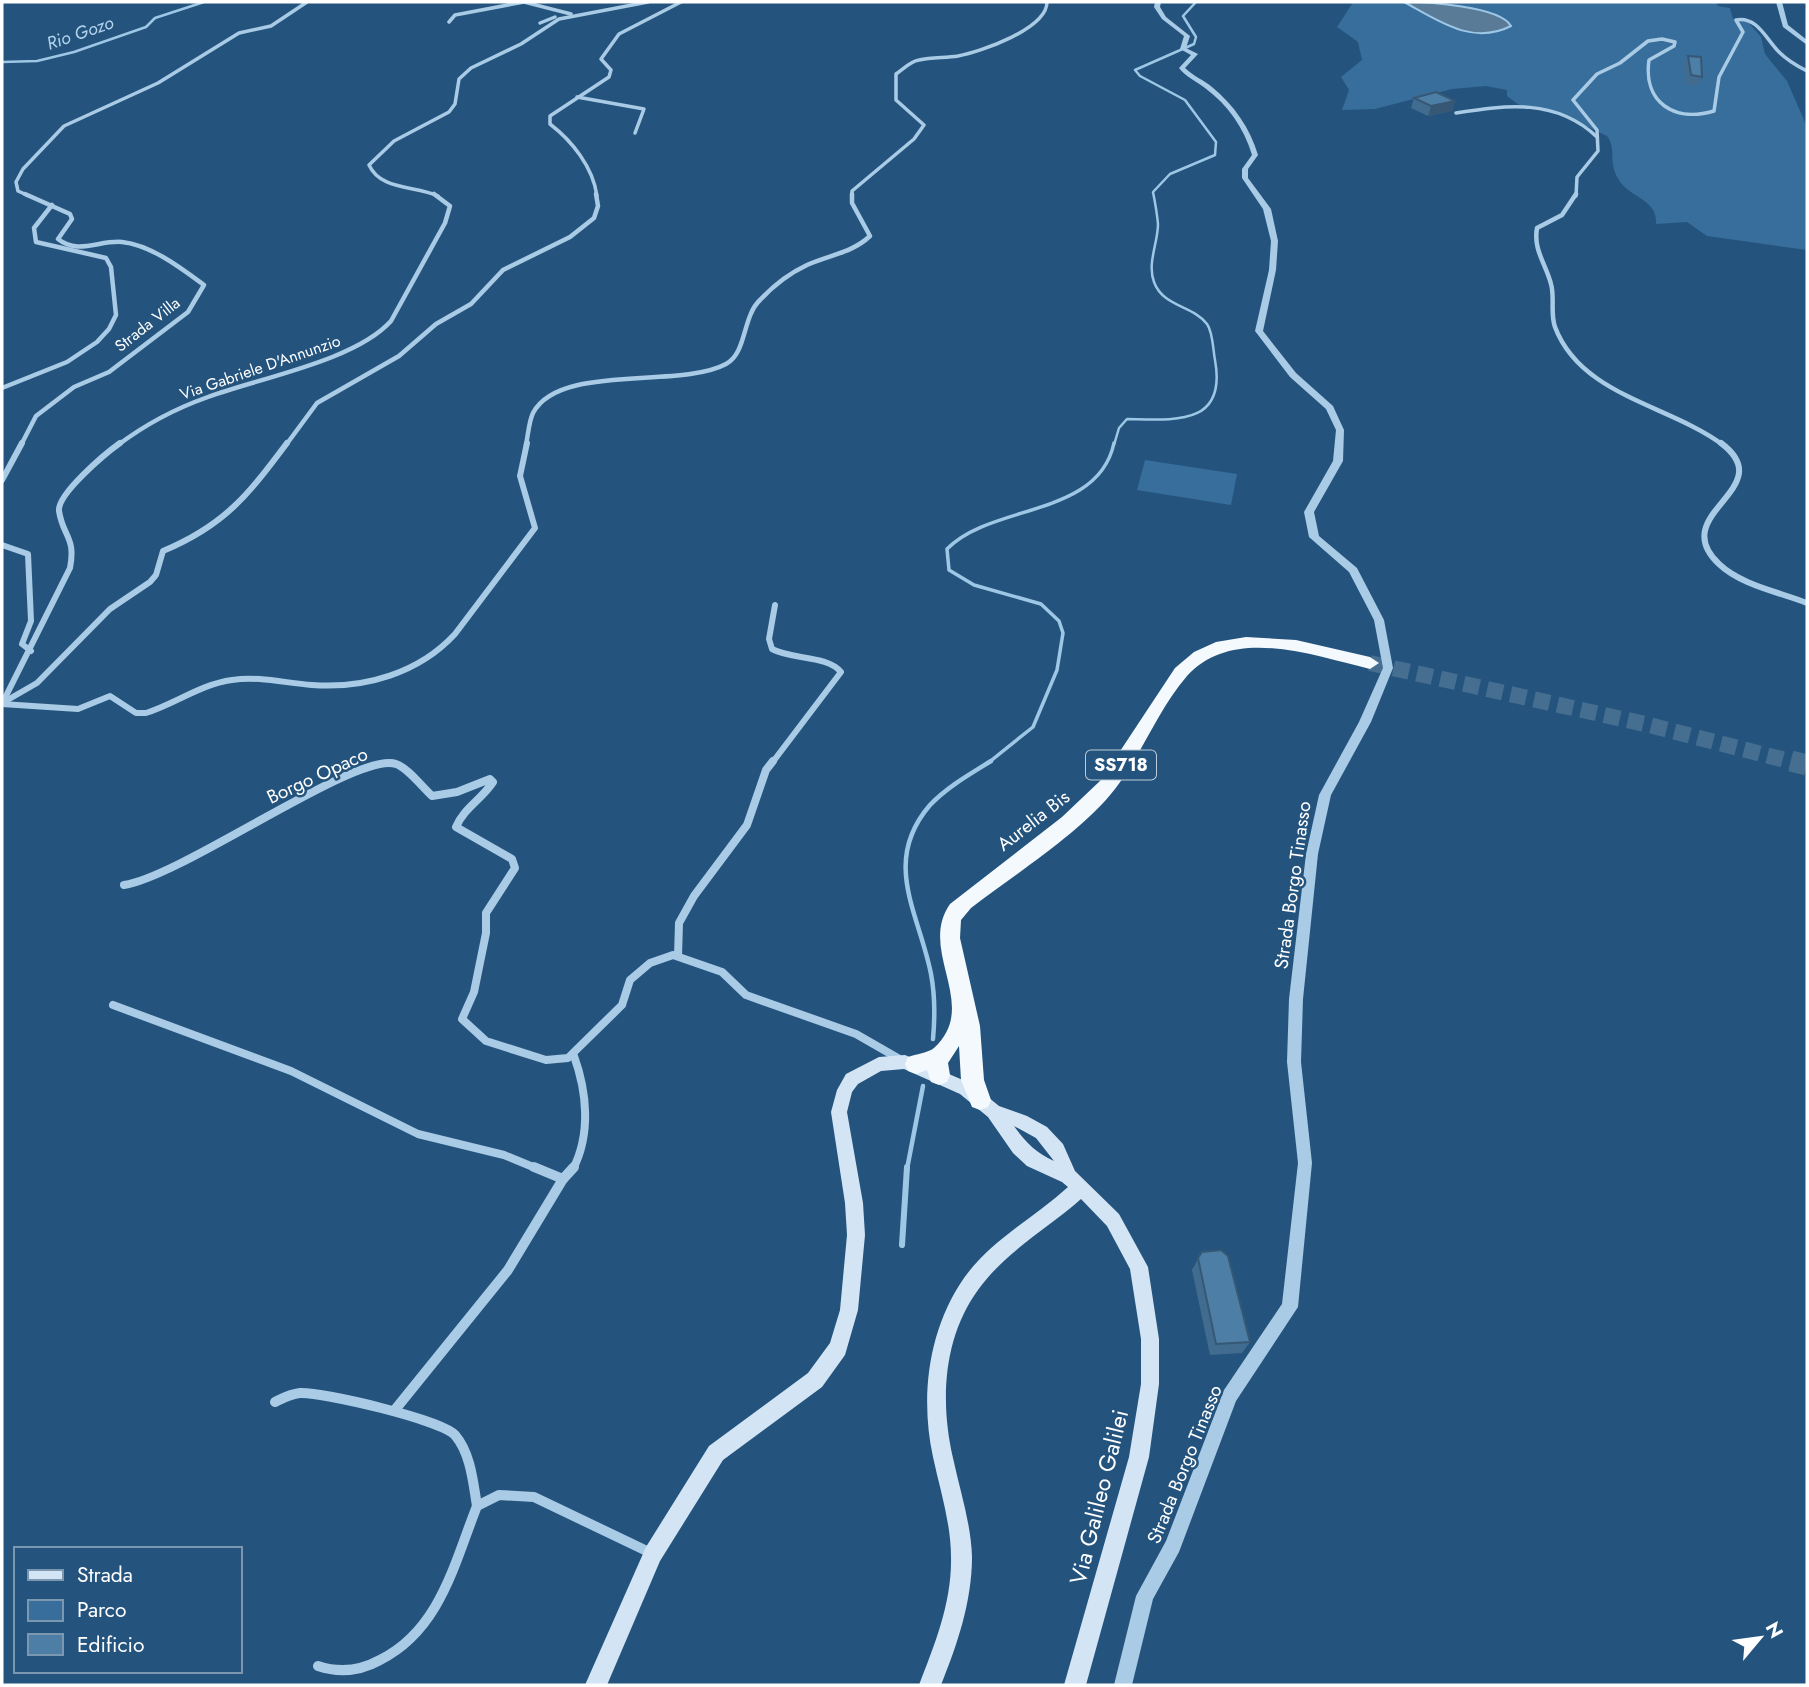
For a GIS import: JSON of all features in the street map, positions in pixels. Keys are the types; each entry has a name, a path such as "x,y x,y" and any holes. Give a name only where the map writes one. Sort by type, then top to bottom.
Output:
{"highway":[{"name":"Aurelia Bis","path":"963,998 954,961 950,927 957,910 1001,871 1069,822 1108,785 1181,672 1194,658 1229,643 1264,642 1370,663"},
{"name":"SS718","path":"963,998 970,1027 968,1064 987,1106"},
{"name":"SS718","path":"943,1071 957,1032 963,998"},
{"path":"911,1063 943,1071 968,1064"}],"main road":[{"path":"596,1685 653,1554 716,1453 815,1380 838,1348 849,1310 856,1235 854,1203 839,1112 845,1090 852,1079 879,1064 911,1063"},
{"name":"Via Galileo Galilei","path":"943,1071 987,1106 1018,1147 1047,1169 1074,1182 1113,1220 1139,1268 1150,1339 1150,1384 1139,1457 1075,1685"},
{"name":"Via Galileo Galilei","path":"987,1106 1025,1121 1043,1133 1062,1155 1074,1182"},
{"path":"1009,1134 1025,1121"},
{"path":"1047,1169 1058,1162 1062,1155"},
{"path":"930,1685 943,1655 961,1573 958,1527 938,1437 936,1404 937,1375 949,1324 970,1285 996,1254 1074,1182"}],"street":[{"path":"71,246 58,239 72,219 70,214 15,188 23,169 55,133 101,107 158,83 239,33 271,26 307,2"},
{"path":"449,22 456,15 524,2 572,15"},
{"name":"Via Gabriele D'Annunzio","path":"2,704 31,651 70,568 74,549 59,510 69,490 117,445 154,419 197,401 327,359 382,331 408,292 445,223 450,206 444,197 434,192 388,184 376,178 369,165 394,141 449,112 455,104 456,87 464,73 572,15 648,2"},
{"path":"2,704 37,683 110,609 150,582 156,575 163,551 199,536 249,494 317,403 399,356 436,324 471,304 503,270 570,237 594,218 598,206 595,184 570,140 550,124 552,113 609,76 611,70 601,59 612,37 621,29 659,15 681,2"},
{"path":"2,704 60,710 78,709 110,696 136,713 146,713 228,681 259,678 324,687 395,674 418,664 454,636 493,579 526,545 535,528 520,476 533,413 538,404 553,393 576,386 711,370 732,362 737,356 745,320 762,298 801,269 860,244 870,236 852,203 852,191 914,139 924,125 900,108 896,100 895,74 916,60 958,56 1008,40 1045,13 1047,2"},
{"path":"1158,2 1157,8 1164,18 1187,36 1183,49"},
{"path":"1779,2 1785,26 1807,43"},
{"path":"540,23 565,12"},
{"path":"1807,71 1778,52 1748,19 1741,18 1736,20 1743,32 1719,77 1714,111 1704,115 1681,113 1661,103 1650,90 1646,79 1649,60 1674,46 1675,42 1662,38 1648,41 1620,63 1597,74 1573,100 1597,130 1598,151 1577,177 1579,192 1575,203 1553,221 1537,228 1533,240 1553,289 1554,324 1566,352 1584,368 1636,400 1713,438 1734,453 1742,468 1739,484 1706,520 1704,534 1707,549 1719,564 1807,603"},
{"name":"Strada Borgo Tinasso","path":"1123,1685 1145,1596 1172,1546 1230,1396 1290,1307 1305,1163 1294,1062 1296,999 1312,854 1325,795 1365,722 1388,668 1379,620 1353,570 1314,537 1309,512 1338,461 1340,430 1330,408 1293,375 1259,331 1263,300 1274,270 1276,236 1265,206 1245,178 1245,169 1255,155 1253,145 1230,106 1203,83 1185,73 1182,68 1194,52 1183,49"},
{"path":"577,97 644,109 635,133"},
{"path":"1456,113 1500,105 1528,108 1575,122 1597,138"},
{"path":"2,388 77,355 113,323 116,315 111,267 106,258 36,242 33,236 39,219 52,205"},
{"name":"Strada Villa","path":"2,480 36,416 74,387 109,372 188,312 204,285 134,244 115,242 71,246"},
{"path":"60,248 71,246"},
{"path":"2,545 28,554 31,621 22,644 31,651"},
{"path":"678,956 679,923 694,896 747,825 765,770 841,672 835,665 783,655 772,649 769,639 775,605"},
{"name":"Borgo Opaco","path":"124,885 143,882 176,868 297,799 380,763 397,764 432,796 457,792 490,779 493,782 490,787 470,805 456,827 460,832 512,859 515,869 486,913 486,933 474,992 462,1019 464,1025 486,1041 546,1060 559,1061 574,1056"},
{"path":"394,1411 508,1270 563,1179 570,1175 576,1164 586,1114 585,1091 574,1056 613,1016 622,1004 630,980 650,963 664,957 678,956 722,972 746,995 856,1034 911,1063"},
{"path":"113,1005 291,1071 418,1134 504,1155 563,1179"},
{"path":"275,1402 288,1395 302,1393 394,1411 438,1423 458,1436 465,1449 477,1506 432,1617 411,1643 386,1659 356,1670 333,1671 318,1666"},
{"path":"477,1506 499,1495 534,1497 653,1554"}],"green space":[{"path":"1347,2 1716,2 1718,6 1730,8 1733,19 1748,22 1761,37 1765,54 1787,81 1807,127 1807,250 1707,236 1687,222 1656,224 1656,216 1649,205 1626,188 1617,176 1612,147 1607,136 1563,115 1519,105 1507,96 1507,90 1486,86 1452,89 1375,109 1342,110 1349,90 1341,77 1362,60 1358,42 1337,27 1352,4"},
{"path":"1145,460 1237,474 1231,505 1137,490"}],"shaded area":[{"path":"1404,2 1445,4 1478,10 1504,19 1511,26 1497,31 1469,32 1442,23"}],"building":[{"path":"1688,56 1701,57 1702,77 1691,75"},
{"path":"1436,92 1455,101 1431,106 1414,98"},
{"path":"1221,1250 1228,1256 1250,1342 1216,1344 1198,1258 1202,1252"}],"waterway":[{"name":"Rio Gozo","path":"2,62 37,61 74,52 146,27 155,18 204,2"},
{"path":"1114,445 1119,428 1127,419 1163,419 1194,415 1205,408 1213,397 1217,382 1209,327 1194,313 1164,297 1152,275 1158,231 1153,192 1170,174 1215,155 1216,142 1185,100 1140,76 1135,70 1194,44 1196,37 1183,16 1196,2"},
{"path":"988,763 1033,727 1057,670 1063,633 1059,621 1041,604 974,585 949,570 947,549 966,534 1066,497 1087,485 1104,467 1114,443"},
{"path":"933,1039 932,982 908,888 908,847 915,826 930,805 951,787 988,763"},
{"path":"907,1169 923,1086"},
{"path":"902,1245 907,1167"}],"tunnel":[{"path":"1370,663 1645,724 1797,763"},
{"path":"1791,761 1807,765"}]}
